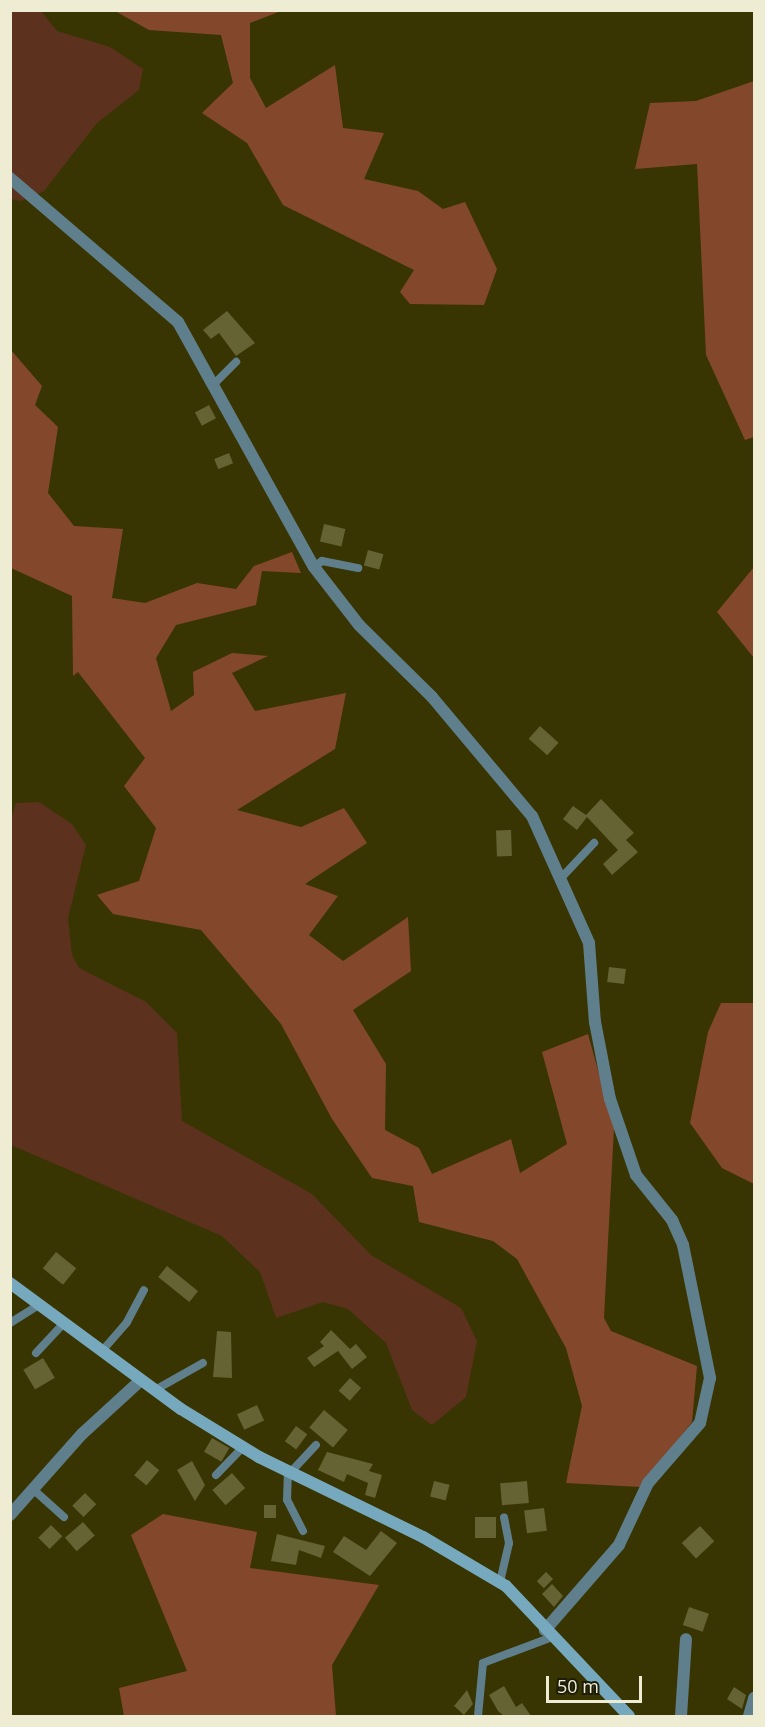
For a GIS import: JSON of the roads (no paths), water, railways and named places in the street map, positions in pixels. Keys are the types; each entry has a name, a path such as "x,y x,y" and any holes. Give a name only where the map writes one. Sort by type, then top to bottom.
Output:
{"street":[{"path":"10,178 178,322 215,383 314,567 359,625 501,776 532,816 562,877 590,943 595,1022 610,1099 636,1174 672,1220 682,1245 710,1378 700,1423 648,1483 619,1545 548,1633"},
{"path":"10,1283 154,1389 288,1475 423,1537 500,1582 628,1716"},
{"path":"10,1515 35,1491 82,1434 141,1380"},
{"path":"681,1716 686,1639"},
{"path":"749,1716 754,1698"}],"lane":[{"path":"215,383 236,362"},
{"path":"314,567 322,561 358,568"},
{"path":"562,877 594,843"},
{"path":"102,1351 127,1322 144,1290"},
{"path":"10,1323 40,1304"},
{"path":"36,1353 64,1323"},
{"path":"154,1389 203,1363"},
{"path":"303,1531 287,1500 288,1475 316,1445"},
{"path":"216,1475 243,1447"},
{"path":"35,1491 64,1517"},
{"path":"500,1582 509,1543 504,1517"},
{"path":"478,1716 483,1663 548,1633"}]}
